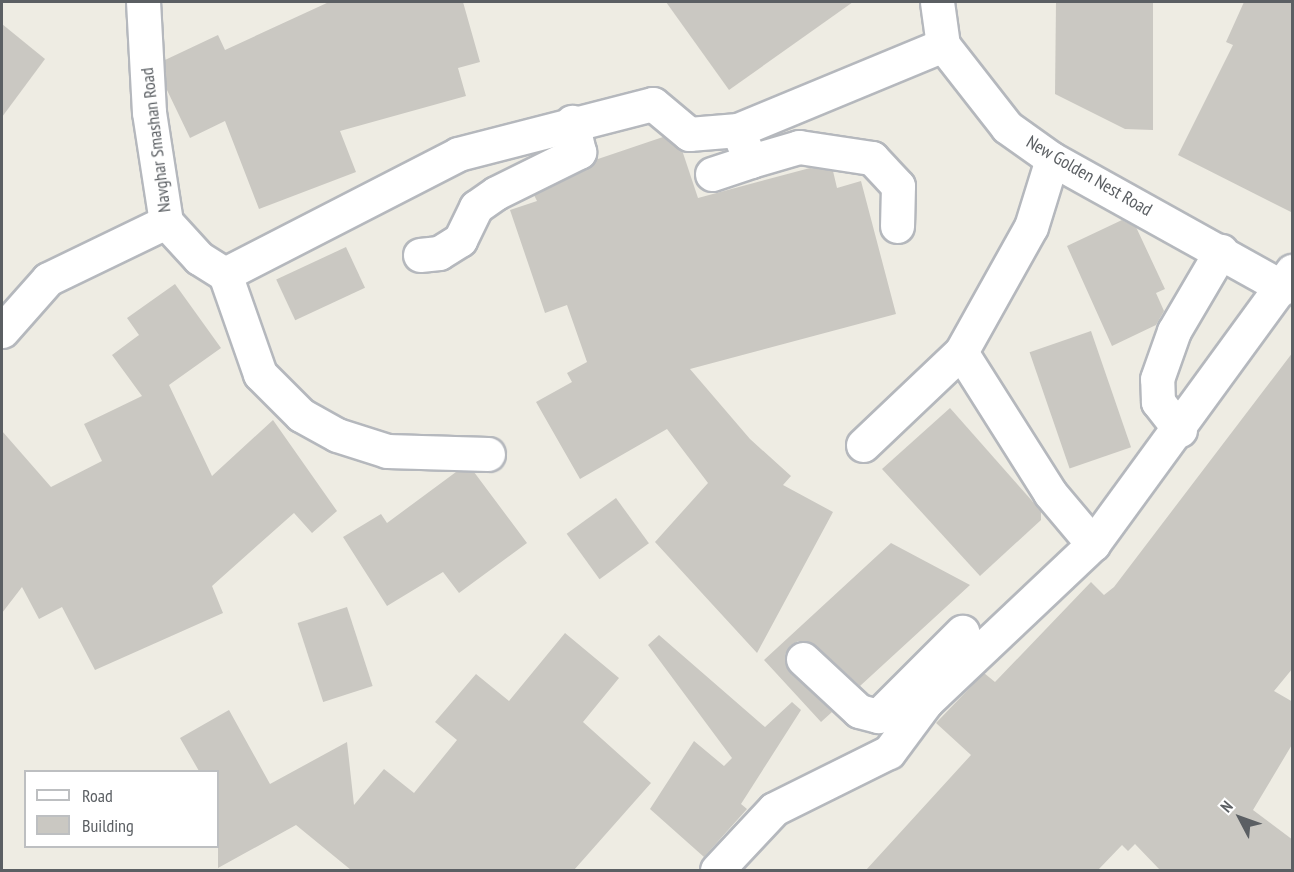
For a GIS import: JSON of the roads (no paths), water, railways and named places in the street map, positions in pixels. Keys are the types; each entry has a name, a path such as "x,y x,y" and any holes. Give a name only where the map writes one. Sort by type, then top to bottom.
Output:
{"street":[{"name":"Navghar Smashan Road","path":"2,331 48,279 166,222 149,112 143,2"},
{"name":"New Golden Nest Road","path":"937,2 943,45 1006,127 1052,159 1221,251 1288,280"},
{"path":"225,274 458,154 572,122 653,104 689,134 738,130 943,45"},
{"path":"420,255 439,253 460,240 476,207 496,193 579,152 572,122"},
{"path":"738,130 751,161"},
{"path":"712,174 799,147 872,158 898,186 897,226"},
{"path":"863,445 961,352 1031,227 1052,159"},
{"path":"166,222 199,258 225,274 260,374 300,415 336,435 387,451 488,454"},
{"path":"1180,430 1158,402 1157,379 1174,330 1221,251"},
{"path":"717,870 774,809 889,752 926,702 1093,544 1180,430 1288,280"},
{"path":"961,352 1050,493 1093,544"},
{"path":"878,716 962,632"},
{"path":"802,659 844,700 878,716 926,702"}]}
